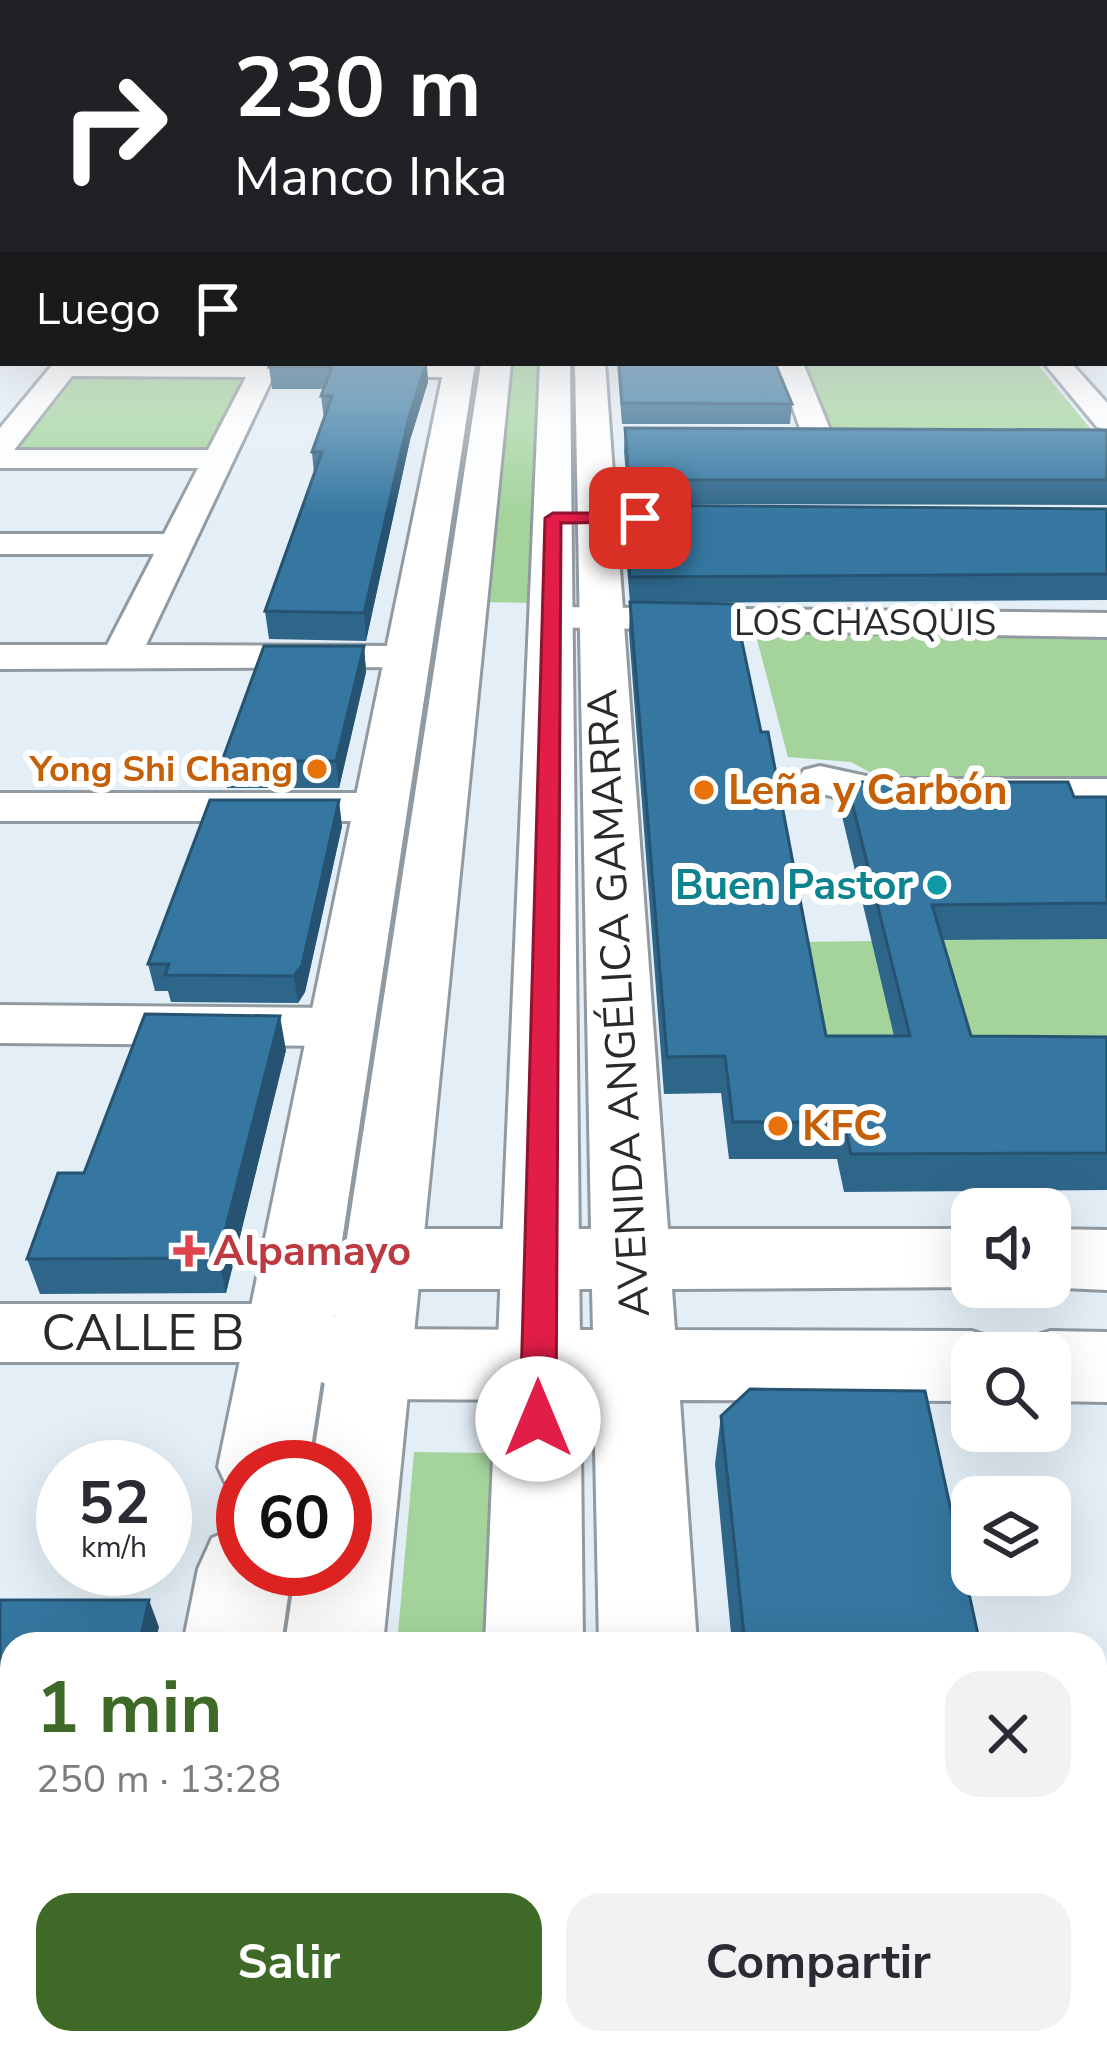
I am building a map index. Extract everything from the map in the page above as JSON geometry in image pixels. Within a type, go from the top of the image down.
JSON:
[{"type":"main road","name":"AVENIDA ANGÉLICA GAMARRA","points":[[556,366],[590,518]]},
{"type":"main road","name":"AVENIDA ANGÉLICA GAMARRA","points":[[534,1632],[541,1257],[576,620],[590,518],[608,437],[591,366]]},
{"type":"main road","points":[[359,1440],[487,464],[468,375]]},
{"type":"main road","points":[[268,1440],[379,807],[468,375]]},
{"type":"main road","points":[[465,615],[505,622],[576,620]]},
{"type":"main road","name":"AVENIDA ANGÉLICA GAMARRA","points":[[576,620],[631,1257],[647,1632]]},
{"type":"main road","points":[[286,1333],[381,1259],[951,1259]]},
{"type":"main road","points":[[1071,1259],[1107,1260]]},
{"type":"main road","points":[[286,1333],[368,1364],[951,1366]]},
{"type":"main road","points":[[1071,1366],[1107,1366]]},
{"type":"main road","points":[[234,1632],[240,1596]]},
{"type":"main road","points":[[335,1632],[340,1596]]},
{"type":"street","points":[[0,447],[66,366],[468,375]]},
{"type":"street","points":[[778,437],[829,437],[792,366]]},
{"type":"street","points":[[1060,366],[1100,433]]},
{"type":"street","points":[[120,658],[263,369]]},
{"type":"street","points":[[0,459],[218,460]]},
{"type":"street","points":[[0,544],[177,544]]},
{"type":"street","name":"LOS CHASQUIS","points":[[576,620],[1107,625]]},
{"type":"street","points":[[0,657],[408,658]]},
{"type":"street","points":[[820,779],[880,793],[1107,793]]},
{"type":"street","points":[[0,808],[379,807]]},
{"type":"street","points":[[0,1024],[340,1027]]},
{"type":"street","name":"CALLE B","points":[[0,1333],[286,1333]]},
{"type":"green space","points":[[508,366],[544,366],[531,603],[486,602]]},
{"type":"green space","points":[[807,366],[1039,366],[1094,433],[832,431]]},
{"type":"green space","points":[[76,372],[252,372],[207,455],[7,455]]},
{"type":"green space","points":[[755,632],[1107,632],[1107,785],[889,783],[851,762],[788,757]]},
{"type":"green space","points":[[1107,938],[1107,1073],[820,1073],[795,942]]},
{"type":"green space","points":[[414,1452],[491,1453],[484,1632],[398,1632]]},
{"type":"building","points":[[425,366],[364,613],[265,611],[322,452],[312,452],[332,396],[321,396],[332,367],[269,367]]},
{"type":"building","points":[[619,366],[776,366],[792,404],[622,403]]},
{"type":"building","points":[[625,428],[1107,430],[1107,480],[629,480]]},
{"type":"building","points":[[624,505],[1107,509],[1107,574],[630,577]]},
{"type":"building","points":[[630,602],[734,604],[761,732],[768,732],[826,1036],[910,1036],[847,782],[1068,782],[1074,797],[1107,797],[1107,903],[932,905],[971,1036],[1107,1037],[1107,1153],[851,1154],[844,1122],[733,1122],[725,1056],[667,1057]]},
{"type":"building","points":[[264,646],[364,646],[336,761],[222,761]]},
{"type":"building","points":[[210,800],[339,800],[302,965],[294,976],[165,975],[169,964],[148,964]]},
{"type":"building","points":[[145,1014],[280,1016],[218,1258],[27,1259],[58,1173],[84,1173]]},
{"type":"building","points":[[750,1389],[925,1391],[951,1511],[951,1596],[970,1596],[977,1632],[744,1632],[721,1416]]},
{"type":"building","points":[[0,1600],[149,1600],[142,1632],[0,1632]]},
{"type":"place","name":"Yong Shi Chang","points":[[317,769]]},
{"type":"place","name":"Leña y Carbón","points":[[704,790]]},
{"type":"place","name":"Buen Pastor","points":[[937,885]]},
{"type":"place","name":"KFC","points":[[778,1126]]},
{"type":"place","name":"Alpamayo","points":[[189,1251]]},
{"type":"route","points":[[538,1419],[553,518],[640,518]]}]
